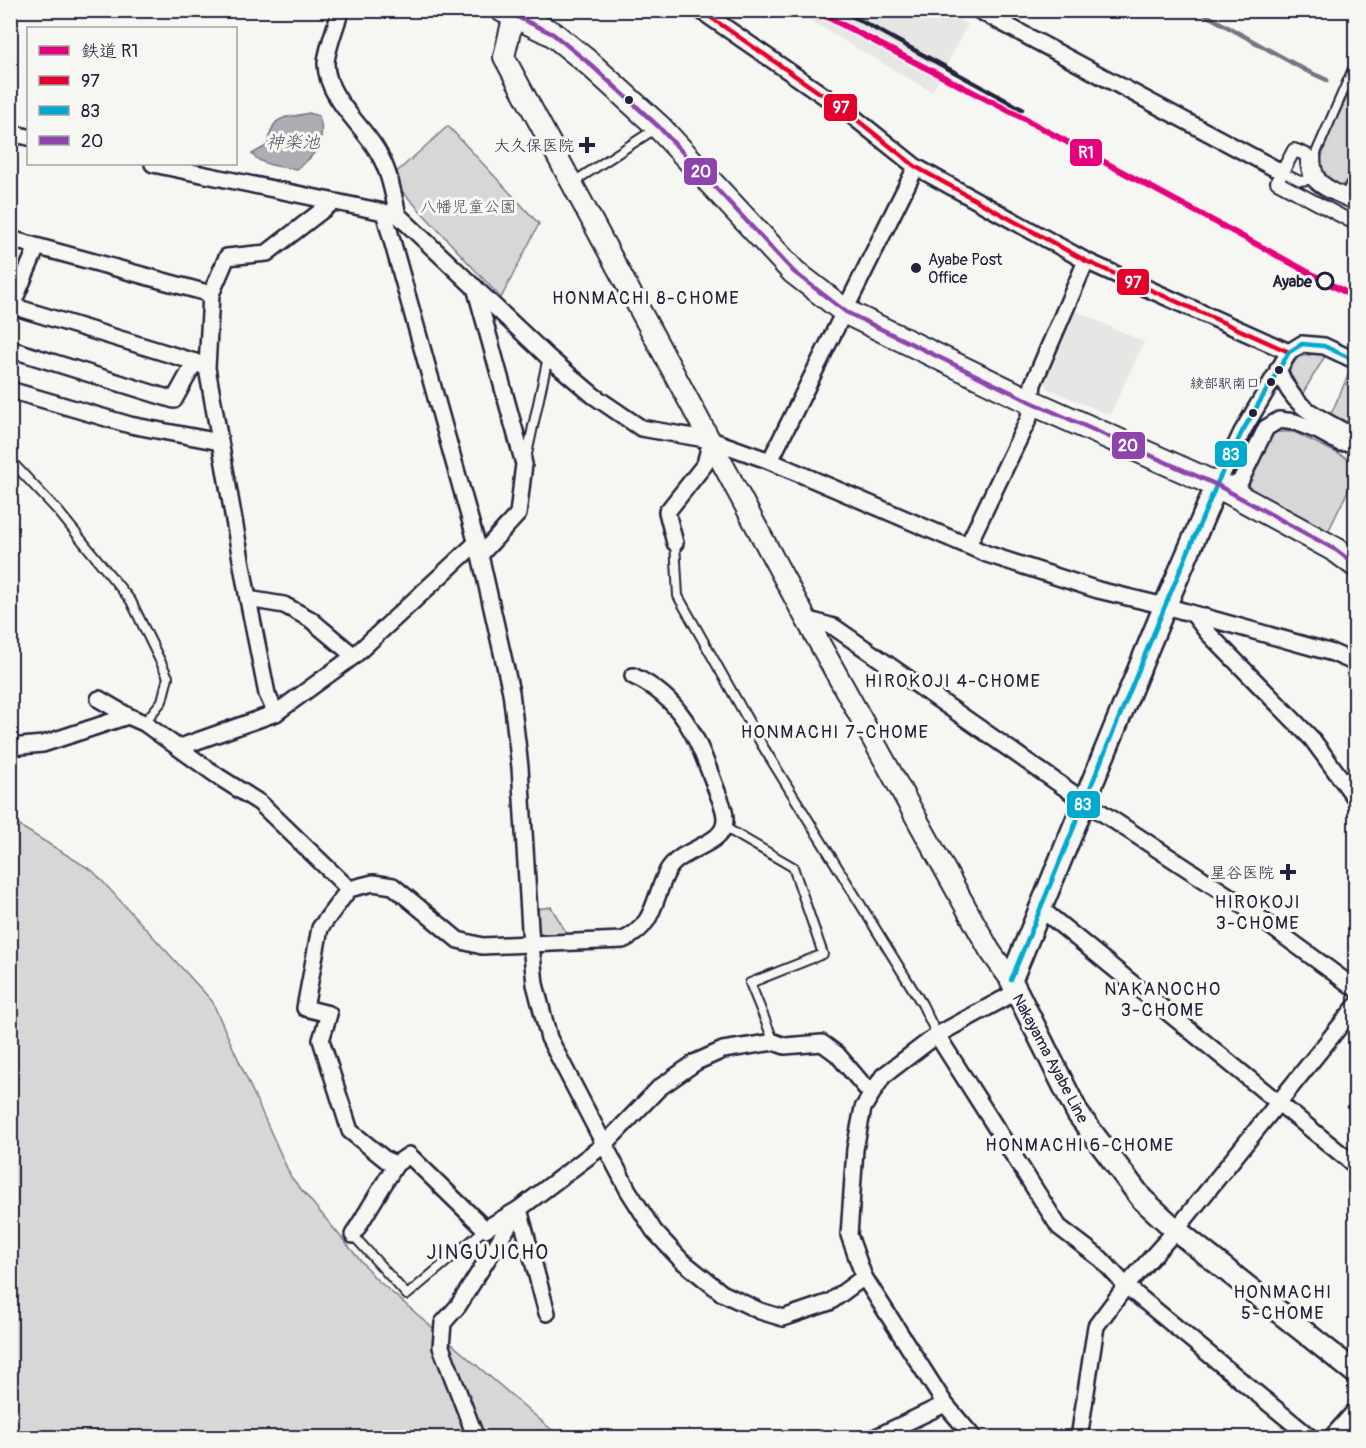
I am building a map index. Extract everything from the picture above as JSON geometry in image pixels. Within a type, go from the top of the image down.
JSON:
[{"type":"main road","points":[[509,12],[553,34],[590,64],[659,127],[794,272],[846,312],[1031,402],[1217,485],[1336,550],[1356,565]]},
{"type":"main road","name":"Nakayama Ayabe Line","points":[[1217,485],[1040,908],[1013,986],[1078,1114],[1142,1199],[1176,1230],[1356,1373]]},
{"type":"street","points":[[341,10],[326,63],[338,98],[379,152],[390,178],[391,214],[478,549],[511,692],[520,767],[535,984],[549,1038],[628,1190],[654,1231],[681,1260],[722,1293],[760,1311],[783,1318],[830,1302],[864,1277]]},
{"type":"street","points":[[700,10],[846,111],[916,166],[1086,261],[1289,351]]},
{"type":"street","points":[[978,10],[1278,170]]},
{"type":"street","points":[[509,12],[504,57],[806,619],[990,951],[1013,986],[937,1035],[883,1076],[863,1108],[855,1149],[849,1235],[864,1277],[945,1404],[974,1437]]},
{"type":"street","points":[[10,133],[27,137]]},
{"type":"street","points":[[1356,204],[1315,184],[1317,179],[1306,168],[1307,155],[1294,150],[1278,170],[1277,182],[1356,224]]},
{"type":"street","points":[[158,165],[391,214],[476,287],[548,357],[594,396],[641,428],[711,440],[770,461],[987,554],[1098,590],[1165,606],[1333,653],[1356,663]]},
{"type":"street","points":[[770,461],[837,325],[846,312],[916,166]]},
{"type":"street","points":[[276,713],[267,694],[220,442],[201,365],[212,294],[227,257],[267,253],[333,202]]},
{"type":"street","points":[[10,238],[212,294]]},
{"type":"street","points":[[37,247],[11,308],[201,365]]},
{"type":"street","points":[[968,545],[1029,418],[1033,384],[1086,261]]},
{"type":"street","points":[[180,747],[276,713],[354,656],[518,514],[524,464],[476,287]]},
{"type":"street","points":[[1356,361],[1324,346],[1302,344],[1289,351],[1242,432],[1217,485],[1239,484],[1266,428],[1279,420],[1303,425],[1340,443],[1356,442]]},
{"type":"street","points":[[10,349],[174,400],[201,365]]},
{"type":"street","points":[[1278,369],[1292,397],[1302,407],[1349,434],[1356,435]]},
{"type":"street","points":[[10,390],[129,425],[220,442]]},
{"type":"street","points":[[675,543],[667,512],[705,464],[711,440]]},
{"type":"street","points":[[248,599],[285,605],[310,619],[354,656]]},
{"type":"street","points":[[1194,615],[1206,632],[1312,739],[1356,799]]},
{"type":"street","points":[[806,619],[834,627],[1084,801],[1235,900],[1356,988]]},
{"type":"street","points":[[396,1164],[386,1160],[350,1131],[321,1040],[329,1014],[305,1008],[320,928],[349,889],[373,883],[393,886],[458,940],[482,946],[622,940],[637,934],[652,913],[668,869],[677,858],[714,838],[724,827],[725,813],[696,738],[677,709],[649,684],[633,676]]},
{"type":"street","points":[[99,699],[144,723],[219,777],[260,803],[349,889]]},
{"type":"street","points":[[10,747],[43,744],[128,716]]},
{"type":"street","points":[[1040,908],[1356,1166]]},
{"type":"street","points":[[1079,1437],[1096,1326],[1126,1286],[1176,1230],[1356,1006]]},
{"type":"street","points":[[937,1035],[1059,1227],[1101,1259],[1126,1286],[1311,1437]]},
{"type":"street","points":[[353,1234],[396,1164],[409,1155],[485,1229],[519,1209],[605,1144],[659,1088],[696,1062],[723,1050],[774,1042],[785,1046],[822,1043],[837,1054],[871,1094]]},
{"type":"street","points":[[519,1209],[547,1313]]},
{"type":"street","points":[[476,1437],[441,1347],[443,1323],[458,1306],[519,1209]]},
{"type":"street","points":[[874,1437],[945,1404]]},
{"type":"street","points":[[1332,1437],[1356,1410]]},
{"type":"lane","points":[[1317,179],[1316,153],[1356,62]]},
{"type":"lane","points":[[572,183],[659,127]]},
{"type":"lane","points":[[1278,170],[1300,182],[1317,179],[1356,198]]},
{"type":"lane","points":[[1346,194],[1356,173]]},
{"type":"lane","points":[[524,464],[548,357]]},
{"type":"lane","points":[[10,460],[58,511],[131,601],[168,676],[162,701],[144,723]]},
{"type":"lane","points":[[675,543],[678,596],[762,745],[922,1004],[937,1035]]},
{"type":"lane","points":[[724,827],[793,867],[823,954],[750,983],[774,1042]]},
{"type":"lane","points":[[353,1234],[407,1295],[485,1229]]},
{"type":"shaded area","points":[[794,11],[957,11],[953,17],[968,24],[932,92]]},
{"type":"shaded area","points":[[1074,310],[1144,342],[1110,415],[1048,389],[1043,375]]},
{"type":"green space","points":[[1350,91],[1355,117],[1356,154],[1352,173],[1342,186],[1325,173],[1322,159],[1332,129]]},
{"type":"green space","name":"八幡児童公園","points":[[448,126],[539,224],[501,298],[390,178]]},
{"type":"green space","points":[[1320,353],[1325,356],[1300,398],[1287,373],[1298,357]]},
{"type":"green space","points":[[1350,371],[1355,374],[1355,424],[1342,422],[1331,414]]},
{"type":"green space","points":[[1272,432],[1294,432],[1355,462],[1355,476],[1327,534],[1245,485]]},
{"type":"green space","points":[[10,820],[93,871],[212,1001],[291,1177],[375,1278],[560,1437],[11,1437]]},
{"type":"green space","points":[[551,907],[572,942],[531,945],[528,910]]},
{"type":"water","name":"神楽池","points":[[309,113],[319,116],[321,140],[310,158],[297,169],[279,167],[261,161],[252,154],[268,145],[273,127],[281,119]]},
{"type":"waterway","points":[[1197,10],[1327,80]]},
{"type":"railway","points":[[841,10],[1022,109]]},
{"type":"railway","points":[[879,10],[883,13]]},
{"type":"rail line","name":"R1","points":[[814,10],[1019,116],[1356,298]]},
{"type":"transit line","name":"20","points":[[503,10],[553,34],[590,64],[659,127],[794,272],[846,312],[1031,402],[1217,485],[1336,550],[1356,565]]},
{"type":"transit line","name":"97","points":[[700,10],[846,111],[916,167],[1086,261],[1289,352]]},
{"type":"transit line","name":"83","points":[[1011,980],[1165,606],[1219,479],[1242,432],[1289,352],[1302,344],[1324,346],[1356,361]]},
{"type":"place","name":"大久保医院","points":[[587,145]]},
{"type":"place","name":"Ayabe Post Office","points":[[916,268]]},
{"type":"place","name":"Ayabe","points":[[1325,281]]},
{"type":"place","name":"綾部駅南口","points":[[1271,382]]},
{"type":"place","name":"星谷医院","points":[[1288,872]]},
{"type":"district","name":"HONMACHI 8-CHOME","points":[[646,298]]},
{"type":"district","name":"HIROKOJI 4-CHOME","points":[[953,681]]},
{"type":"district","name":"HONMACHI 7-CHOME","points":[[835,732]]},
{"type":"district","name":"HIROKOJI 3-CHOME","points":[[1258,912]]},
{"type":"district","name":"NAKANOCHO 3-CHOME","points":[[1163,999]]},
{"type":"district","name":"HONMACHI 6-CHOME","points":[[1080,1145]]},
{"type":"district","name":"JINGUJICHO","points":[[488,1252]]},
{"type":"district","name":"HONMACHI 5-CHOME","points":[[1283,1302]]}]
